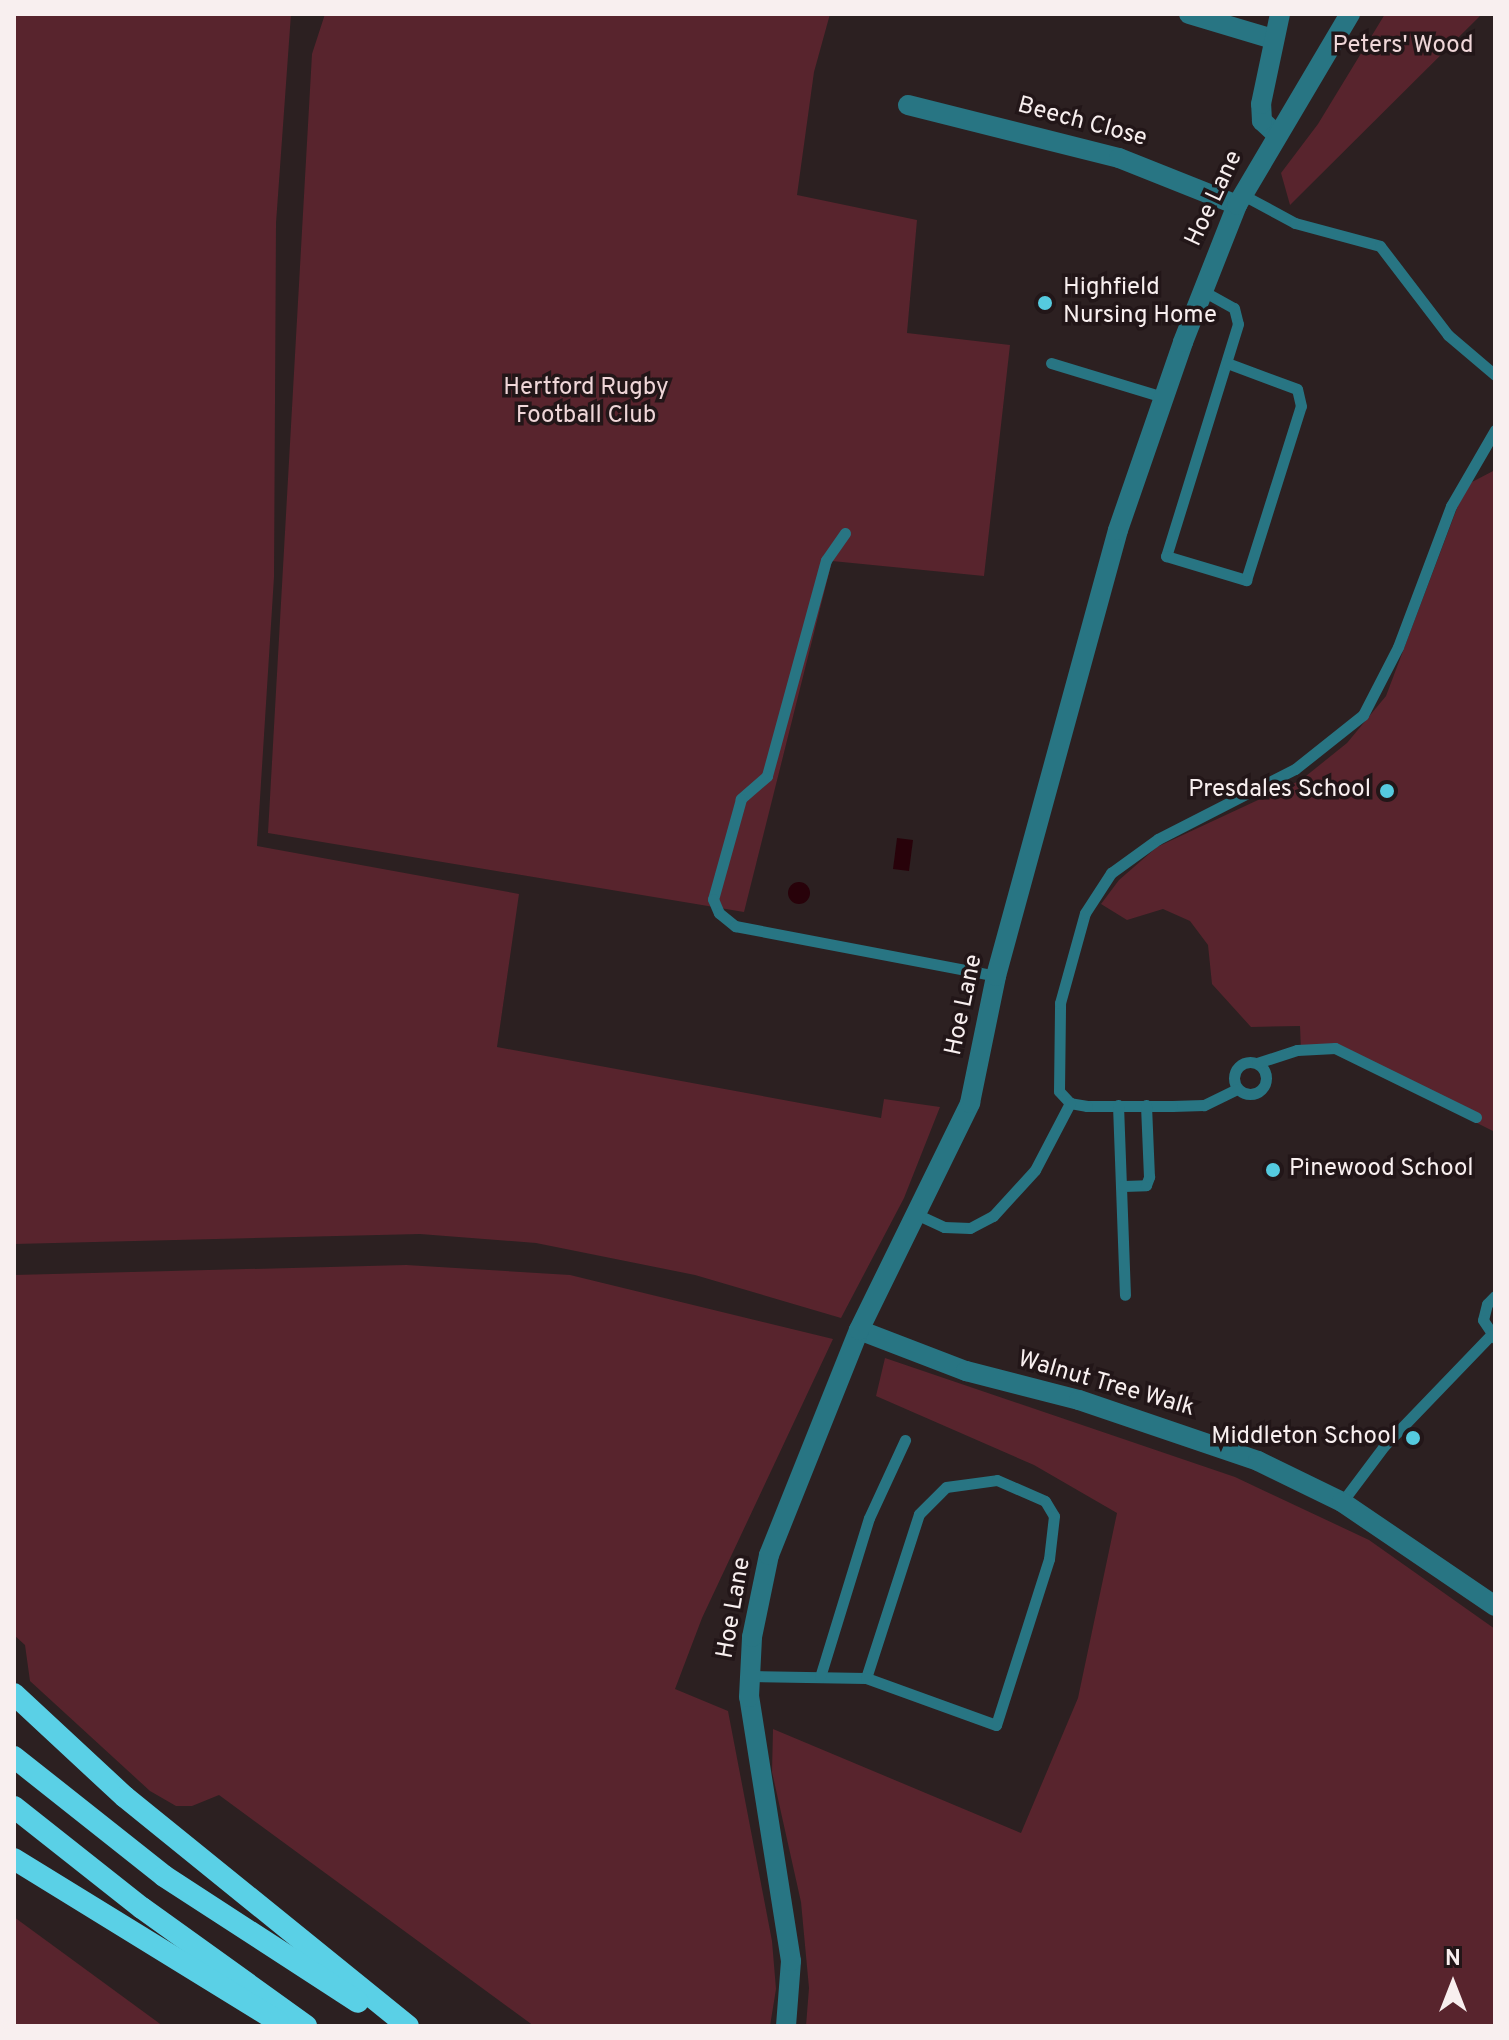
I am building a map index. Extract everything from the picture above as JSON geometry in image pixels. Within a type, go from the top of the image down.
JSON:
[{"type":"highway","points":[[14,1694],[125,1797],[408,2026]]},
{"type":"highway","points":[[14,1757],[164,1876],[396,2026]]},
{"type":"highway","points":[[14,1807],[142,1908],[306,2026]]},
{"type":"highway","points":[[14,1859],[285,2026]]},
{"type":"street","points":[[1189,14],[1273,39]]},
{"type":"street","points":[[1275,133],[1260,117],[1280,14]]},
{"type":"street","name":"Hoe Lane","points":[[786,2026],[791,1961],[754,1742],[749,1676],[769,1555],[859,1330],[970,1103],[996,976],[1118,530],[1163,397],[1240,200],[1275,133],[1350,14]]},
{"type":"street","name":"Beech Close","points":[[908,105],[1158,170],[1240,200]]},
{"type":"street","name":"Walnut Tree Walk","points":[[859,1330],[966,1371],[1079,1400],[1196,1438],[1342,1502],[1495,1606]]},
{"type":"lane","points":[[1240,200],[1295,223],[1380,246],[1448,335],[1495,375]]},
{"type":"lane","points":[[1203,291],[1234,308],[1238,324],[1166,556],[1246,580],[1301,406],[1297,389],[1227,363]]},
{"type":"lane","points":[[1051,363],[1163,397]]},
{"type":"lane","points":[[1257,1063],[1265,1071],[1265,1086],[1252,1095],[1237,1089],[1204,1105],[1070,1103],[1059,1091],[1055,1070],[1062,1050],[1060,1003],[1085,913],[1111,873],[1158,839],[1295,769],[1363,715],[1398,647],[1451,506],[1495,430]]},
{"type":"lane","points":[[845,533],[826,560],[767,776],[741,799],[713,899],[724,920],[735,926],[996,976]]},
{"type":"lane","points":[[1237,1089],[1237,1068],[1297,1050],[1335,1048],[1476,1117]]},
{"type":"lane","points":[[916,1214],[944,1227],[970,1228],[993,1216],[1035,1170],[1070,1103]]},
{"type":"lane","points":[[1118,1105],[1125,1295]]},
{"type":"lane","points":[[1123,1186],[1146,1185],[1149,1177],[1146,1105]]},
{"type":"lane","points":[[1342,1502],[1384,1446],[1493,1336],[1484,1312],[1495,1296]]},
{"type":"lane","points":[[820,1677],[869,1518],[905,1440]]},
{"type":"lane","points":[[749,1676],[866,1678],[996,1725],[1049,1559],[1054,1516],[1045,1501],[997,1480],[977,1479],[946,1487],[932,1499],[919,1514],[866,1678]]},
{"type":"green space","points":[[14,14],[291,14],[276,223],[274,577],[257,846],[519,894],[497,1047],[881,1118],[884,1099],[940,1107],[904,1198],[841,1318],[695,1275],[536,1243],[420,1234],[14,1244]]},
{"type":"green space","name":"Hertford Rugby Football Club","points":[[325,14],[830,14],[814,72],[797,195],[917,220],[907,333],[1010,345],[984,576],[832,561],[744,912],[268,833],[312,54]]},
{"type":"green space","name":"Peters' Wood","points":[[1385,14],[1482,14],[1290,205],[1281,173],[1318,124]]},
{"type":"green space","name":"Presdales School","points":[[1495,470],[1495,1132],[1339,1054],[1301,1051],[1300,1026],[1251,1027],[1212,984],[1208,945],[1190,921],[1163,909],[1127,920],[1101,904],[1119,880],[1157,847],[1301,780],[1347,743],[1386,696],[1462,495],[1472,482]]},
{"type":"green space","points":[[406,1265],[570,1275],[833,1339],[702,1618],[675,1689],[728,1711],[772,1941],[776,1989],[770,2026],[534,2026],[219,1795],[192,1806],[176,1806],[150,1791],[30,1681],[25,1645],[14,1635],[14,1275]]},
{"type":"green space","points":[[885,1358],[1235,1477],[1369,1540],[1495,1629],[1495,2026],[806,2026],[809,1988],[801,1902],[772,1772],[773,1729],[1021,1833],[1078,1698],[1117,1513],[1034,1465],[876,1396]]},
{"type":"green space","points":[[14,1917],[163,2026],[14,2026]]},
{"type":"shaded area","points":[[897,838],[913,840],[909,871],[893,869]]},
{"type":"shaded area","points":[[799,882],[807,885],[810,893],[807,901],[799,904],[791,901],[788,893],[791,885]]},
{"type":"place","name":"Highfield Nursing Home","points":[[1045,303]]},
{"type":"place","name":"Presdales School","points":[[1387,791]]},
{"type":"place","name":"Pinewood School","points":[[1273,1170]]},
{"type":"place","name":"Middleton School","points":[[1413,1438]]}]
